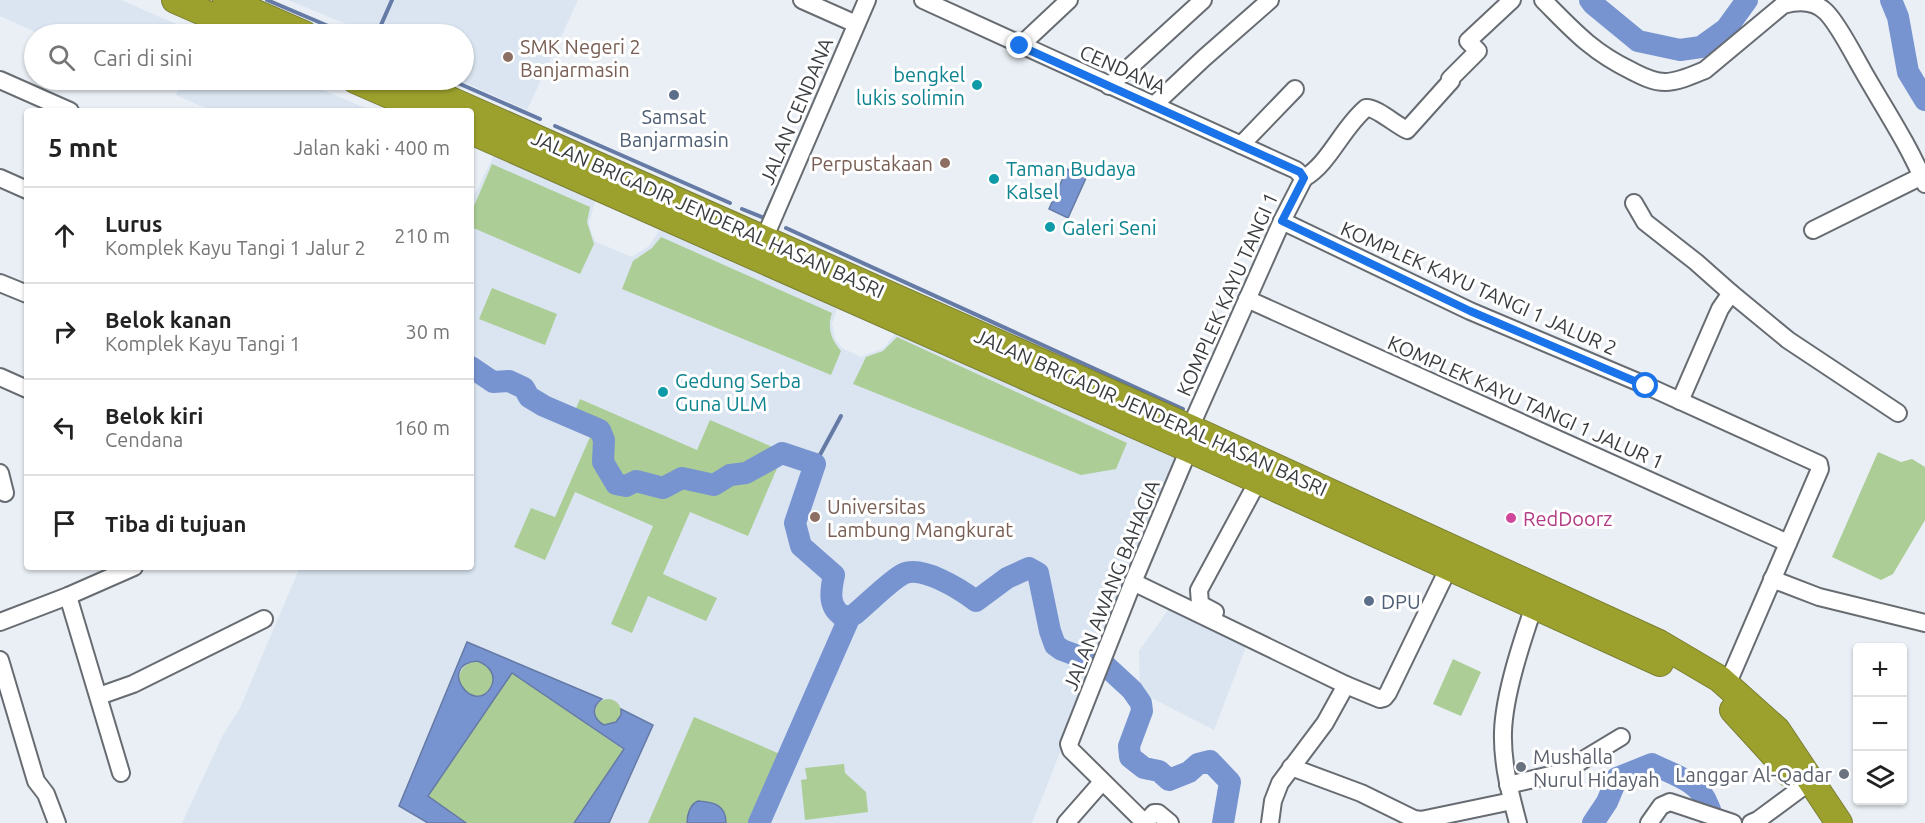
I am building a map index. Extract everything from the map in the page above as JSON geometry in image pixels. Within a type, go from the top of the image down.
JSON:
[{"type":"highway","points":[[175,0],[230,24]]},
{"type":"highway","points":[[226,0],[281,24]]},
{"type":"highway","points":[[378,90],[419,108]]},
{"type":"highway","name":"JALAN BRIGADIR JENDERAL HASAN BASRI","points":[[428,90],[468,108]]},
{"type":"highway","name":"JALAN BRIGADIR JENDERAL HASAN BASRI","points":[[474,111],[764,239],[1190,439],[1639,643],[1668,667],[1724,702],[1774,755],[1800,789],[1821,823]]},
{"type":"highway","name":"JALAN BRIGADIR JENDERAL HASAN BASRI","points":[[474,132],[1190,439],[1258,481],[1363,518],[1449,567],[1534,606],[1639,643],[1684,656],[1727,685],[1777,730],[1839,823]]},
{"type":"street","points":[[802,0],[856,24]]},
{"type":"street","name":"JALAN CENDANA","points":[[764,239],[867,0]]},
{"type":"street","points":[[1020,46],[1069,0]]},
{"type":"street","points":[[1110,86],[1203,0]]},
{"type":"street","points":[[1154,105],[1270,0]]},
{"type":"street","name":"KOMPLEK KAYU TANGI 1","points":[[1190,439],[1247,299],[1304,178],[1318,169],[1339,137],[1366,108],[1374,108],[1394,124],[1407,130],[1451,81],[1450,79],[1478,51],[1468,41],[1512,0]]},
{"type":"street","points":[[1543,0],[1587,44],[1606,58],[1643,77],[1667,82],[1692,76],[1705,70],[1782,5],[1795,2],[1817,6],[1826,12],[1847,43],[1923,180],[1813,230]]},
{"type":"street","name":"CENDANA","points":[[931,1],[1020,46],[1296,170],[1304,178]]},
{"type":"street","points":[[0,80],[63,108]]},
{"type":"street","points":[[1241,145],[1295,89]]},
{"type":"street","points":[[0,178],[24,189]]},
{"type":"street","points":[[1634,203],[1645,222],[1788,340],[1898,413]]},
{"type":"street","name":"KOMPLEK KAYU TANGI 1 JALUR 2","points":[[1282,221],[1470,311],[1816,461],[1820,469],[1788,543]]},
{"type":"street","points":[[0,283],[24,293]]},
{"type":"street","points":[[1680,401],[1720,309],[1731,293]]},
{"type":"street","name":"KOMPLEK KAYU TANGI 1 JALUR 1","points":[[1247,299],[1788,543]]},
{"type":"street","points":[[0,377],[24,388]]},
{"type":"street","name":"JALAN AWANG BAHAGIA","points":[[1102,782],[1071,750],[1069,744],[1190,439]]},
{"type":"street","points":[[0,473],[5,493]]},
{"type":"street","points":[[1258,481],[1205,577],[1199,590],[1200,604],[1368,684]]},
{"type":"street","points":[[1727,685],[1788,543]]},
{"type":"street","points":[[1133,582],[1346,685],[1378,698],[1384,698],[1449,567]]},
{"type":"street","points":[[0,622],[127,570]]},
{"type":"street","points":[[1772,579],[1819,597],[1925,622]]},
{"type":"street","points":[[68,596],[121,773]]},
{"type":"street","points":[[1518,823],[1510,793],[1503,734],[1505,714],[1522,643],[1534,606]]},
{"type":"street","points":[[99,696],[133,684],[264,619]]},
{"type":"street","points":[[0,660],[34,774],[46,794],[57,823]]},
{"type":"street","points":[[1270,822],[1276,790],[1325,723],[1346,685]]},
{"type":"street","points":[[1291,767],[1361,793],[1414,819],[1421,820],[1510,793],[1563,772],[1621,737]]},
{"type":"street","points":[[1066,823],[1102,782],[1145,823],[1154,813],[1158,813],[1170,823]]},
{"type":"street","points":[[1751,823],[1800,789]]},
{"type":"street","points":[[1649,823],[1661,806],[1667,802],[1675,802],[1730,822]]},
{"type":"shaded area","points":[[0,0],[121,0],[176,24],[24,24],[24,27],[0,16]]},
{"type":"shaded area","points":[[288,0],[391,0],[380,24],[346,24]]},
{"type":"shaded area","name":"SMK Negeri 2 Banjarmasin","points":[[393,0],[578,0],[527,110],[474,87],[474,24],[382,24]]},
{"type":"shaded area","points":[[178,90],[323,90],[365,108],[205,108],[176,95]]},
{"type":"shaded area","name":"Universitas Lambung Mangkurat","points":[[494,155],[595,201],[589,223],[596,242],[632,257],[649,246],[660,229],[837,309],[832,324],[835,339],[842,348],[861,357],[884,348],[896,332],[1178,456],[1032,823],[182,823],[222,737],[240,708],[299,570],[474,570],[474,196]]},
{"type":"shaded area","points":[[1169,609],[1247,644],[1214,730],[1140,692],[1139,651]]},
{"type":"green space","points":[[492,164],[590,207],[587,222],[594,244],[580,274],[474,228],[474,206]]},
{"type":"green space","points":[[661,237],[832,313],[831,333],[841,351],[831,375],[622,289],[633,261],[652,248]]},
{"type":"green space","points":[[492,288],[557,314],[545,345],[479,319]]},
{"type":"green space","points":[[897,337],[1127,443],[1116,469],[1081,475],[853,384],[866,357],[883,351]]},
{"type":"green space","points":[[580,399],[697,450],[710,420],[784,452],[748,536],[690,512],[663,574],[717,598],[706,621],[648,596],[632,633],[611,624],[653,526],[575,492],[545,560],[514,547],[531,508],[555,517],[590,437],[568,427]]},
{"type":"green space","points":[[1878,452],[1901,462],[1912,459],[1925,467],[1925,520],[1893,574],[1881,580],[1832,557]]},
{"type":"green space","points":[[1453,659],[1481,672],[1461,716],[1433,704]]},
{"type":"green space","points":[[476,662],[488,667],[493,679],[488,691],[476,696],[464,691],[459,679],[464,667]]},
{"type":"green space","points":[[512,672],[624,750],[574,823],[466,823],[427,796]]},
{"type":"green space","points":[[608,699],[617,703],[621,712],[617,721],[608,725],[599,721],[595,712],[599,703]]},
{"type":"green space","points":[[694,717],[780,754],[752,823],[648,823]]},
{"type":"green space","points":[[844,764],[845,773],[866,792],[868,812],[805,820],[801,780],[807,779],[805,768]]},
{"type":"water","points":[[1067,169],[1086,178],[1068,218],[1049,209]]},
{"type":"water","points":[[467,642],[602,699],[596,705],[594,712],[597,719],[604,725],[616,722],[621,715],[621,709],[653,725],[609,823],[574,823],[624,749],[512,673],[428,796],[466,823],[428,823],[399,806]],"holes":[[[477,661],[491,671],[493,683],[484,695],[476,696],[468,693],[462,687],[459,679],[460,671],[465,664]]]},
{"type":"water","points":[[698,801],[709,802],[721,808],[726,823],[687,823],[690,810]]},
{"type":"waterway","points":[[267,0],[323,24]]},
{"type":"waterway","points":[[381,24],[392,0]]},
{"type":"waterway","points":[[1590,0],[1638,41],[1680,50],[1701,47],[1726,29],[1747,0]]},
{"type":"waterway","points":[[1891,0],[1898,17],[1908,72],[1925,100]]},
{"type":"waterway","points":[[474,90],[540,119]]},
{"type":"waterway","points":[[555,126],[730,203]]},
{"type":"waterway","points":[[742,209],[764,218],[773,198]]},
{"type":"waterway","points":[[786,228],[1183,409]]},
{"type":"waterway","points":[[474,369],[493,382],[509,381],[524,388],[529,397],[544,406],[600,430],[604,440],[603,462],[616,484],[626,486],[636,481],[663,488],[682,478],[714,485],[730,475],[746,473],[782,453],[815,464],[795,523],[801,546],[834,575],[833,605],[846,618],[855,614],[898,577],[911,572],[930,575],[961,590],[976,601],[1007,578],[1029,568],[1038,573],[1055,645],[1062,650],[1106,666],[1132,690],[1141,703],[1142,711],[1129,746],[1130,757],[1144,768],[1159,771],[1169,780],[1189,772],[1198,764],[1210,761],[1230,782],[1223,823]]},
{"type":"waterway","points":[[815,464],[841,416]]},
{"type":"waterway","points":[[759,823],[850,616]]},
{"type":"waterway","points":[[1593,823],[1607,802],[1617,778],[1652,764],[1685,780],[1699,790],[1710,810],[1711,823]]},
{"type":"place","name":"SMK Negeri 2 Banjarmasin","points":[[508,57]]},
{"type":"place","name":"bengkel lukis solimin","points":[[977,85]]},
{"type":"place","name":"Samsat Banjarmasin","points":[[674,95]]},
{"type":"place","name":"Perpustakaan","points":[[945,163]]},
{"type":"place","name":"Taman Budaya Kalsel","points":[[994,179]]},
{"type":"place","name":"Galeri Seni","points":[[1050,227]]},
{"type":"place","name":"Gedung Serba Guna ULM","points":[[663,392]]},
{"type":"place","name":"Universitas Lambung Mangkurat","points":[[815,517]]},
{"type":"place","name":"RedDoorz","points":[[1511,518]]},
{"type":"place","name":"DPU","points":[[1369,601]]},
{"type":"place","name":"Mushalla Nurul Hidayah","points":[[1521,767]]},
{"type":"place","name":"Langgar Al-Qadar","points":[[1844,774]]},
{"type":"route","points":[[1020,46],[1300,172],[1304,178],[1282,221],[1470,311],[1646,386]]}]
